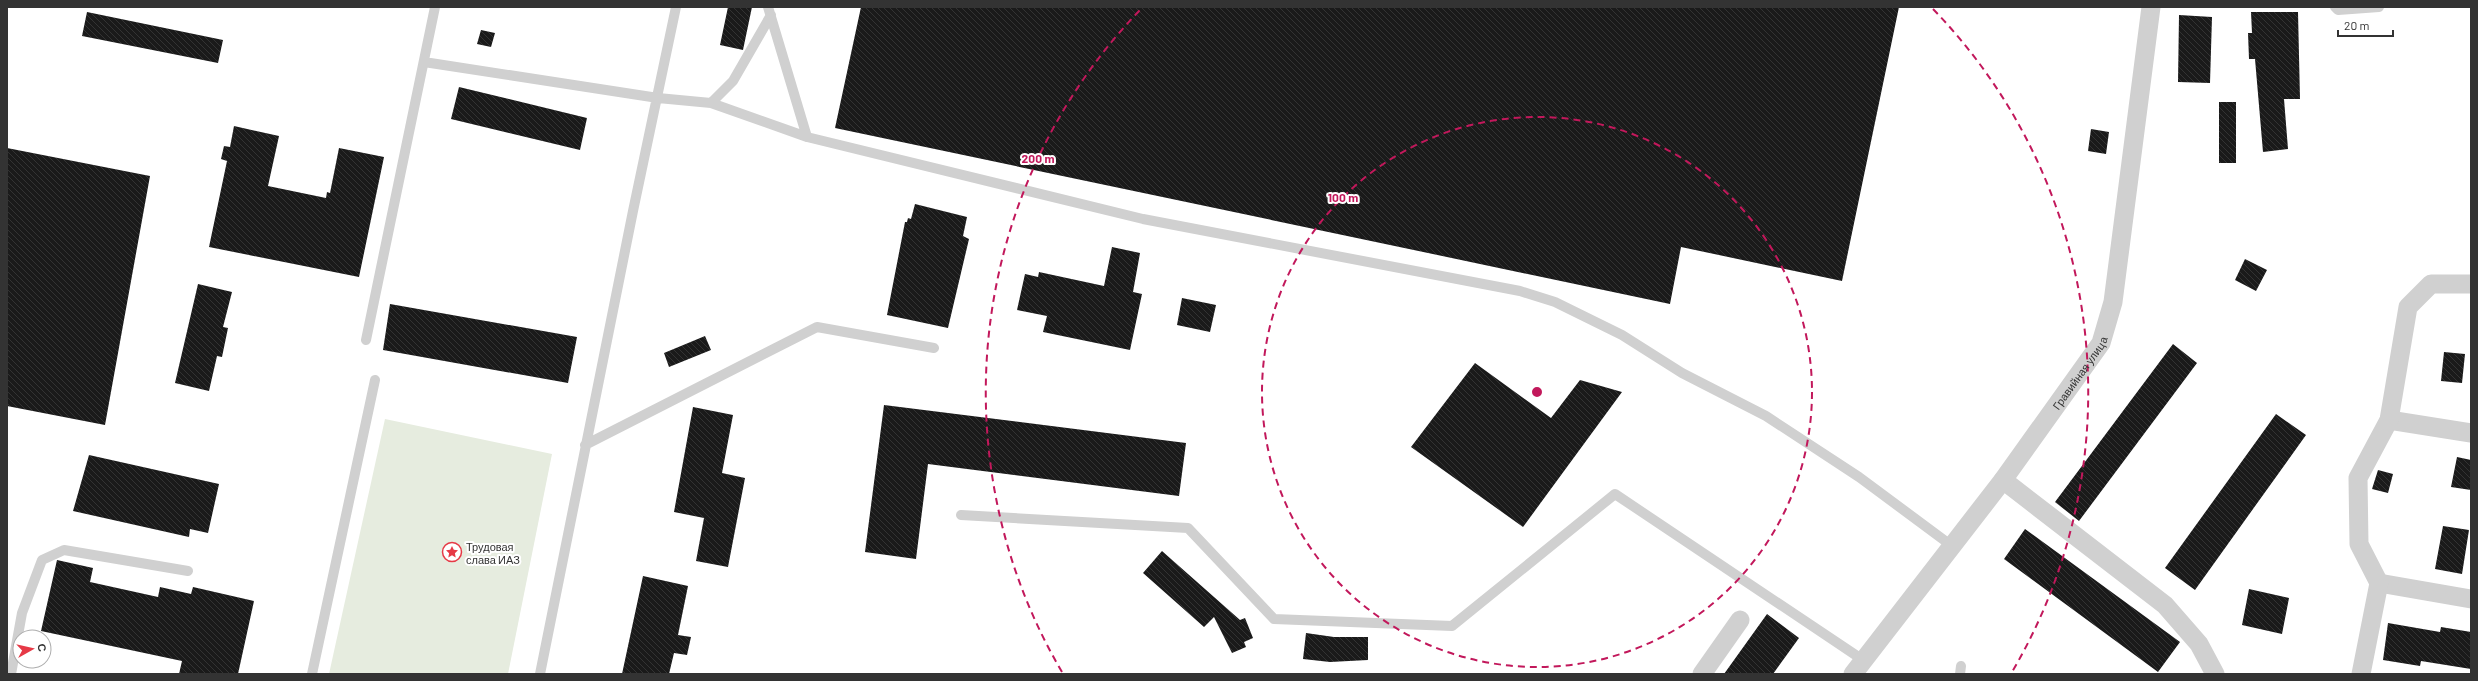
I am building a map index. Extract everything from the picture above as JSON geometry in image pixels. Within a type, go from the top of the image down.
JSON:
[{"type":"street","name":"Гравийная улица","points":[[1858,667],[2003,480],[2101,344],[2113,302],[2151,7]]},
{"type":"street","points":[[2360,674],[2379,583],[2359,544],[2358,478],[2389,420],[2408,307],[2431,284],[2471,284]]},
{"type":"street","points":[[2389,420],[2471,433]]},
{"type":"street","points":[[2003,480],[2165,604],[2199,644],[2215,674]]},
{"type":"street","points":[[2379,583],[2471,599]]},
{"type":"street","points":[[1702,674],[1740,620]]},
{"type":"lane","points":[[366,340],[435,7]]},
{"type":"lane","points":[[540,674],[632,211],[658,98],[676,7]]},
{"type":"lane","points":[[2335,7],[2338,10],[2379,7]]},
{"type":"lane","points":[[711,103],[733,81],[769,11]]},
{"type":"lane","points":[[769,11],[807,137]]},
{"type":"lane","points":[[424,62],[658,98],[711,103],[807,137],[1143,219],[1520,292],[1555,302],[1622,335],[1682,373],[1766,416],[1858,478],[1952,546]]},
{"type":"lane","points":[[585,445],[817,327],[934,348]]},
{"type":"lane","points":[[312,674],[375,380]]},
{"type":"lane","points":[[961,515],[1188,528],[1274,619],[1452,626],[1615,494],[1858,667]]},
{"type":"lane","points":[[10,674],[22,613],[42,560],[64,550],[188,571]]},
{"type":"shaded area","points":[[385,419],[552,454],[508,674],[329,674]]},
{"type":"building","points":[[728,7],[752,7],[743,50],[720,45]]},
{"type":"building","points":[[861,7],[1899,7],[1842,281],[1681,247],[1670,304],[835,128]]},
{"type":"building","points":[[87,12],[223,40],[218,63],[82,36]]},
{"type":"building","points":[[2251,12],[2298,12],[2300,99],[2284,99],[2288,149],[2263,152],[2255,59],[2249,59],[2248,33],[2252,33]]},
{"type":"building","points":[[2179,15],[2212,17],[2210,83],[2178,82]]},
{"type":"building","points":[[481,30],[495,33],[491,47],[477,44]]},
{"type":"building","points":[[459,87],[587,118],[580,150],[451,119]]},
{"type":"building","points":[[2219,102],[2236,102],[2236,163],[2219,163]]},
{"type":"building","points":[[234,126],[279,136],[268,186],[326,198],[327,192],[330,193],[339,148],[384,157],[359,277],[209,247],[227,161],[221,159],[224,146],[230,147]]},
{"type":"building","points":[[2091,129],[2109,132],[2106,154],[2088,151]]},
{"type":"building","points":[[7,148],[150,176],[105,425],[7,406]]},
{"type":"building","points":[[915,204],[967,217],[963,236],[969,239],[948,328],[887,315],[905,222],[907,222],[908,218],[911,219]]},
{"type":"building","points":[[1112,247],[1140,253],[1133,292],[1142,294],[1130,350],[1043,332],[1047,316],[1017,310],[1025,274],[1038,277],[1039,272],[1104,286]]},
{"type":"building","points":[[2245,259],[2267,270],[2256,291],[2235,280]]},
{"type":"building","points":[[198,284],[232,292],[223,327],[228,328],[222,357],[217,356],[209,391],[175,383]]},
{"type":"building","points":[[1182,298],[1216,305],[1210,332],[1177,325]]},
{"type":"building","points":[[390,304],[577,337],[568,383],[383,350]]},
{"type":"building","points":[[705,336],[711,350],[669,367],[664,353]]},
{"type":"building","points":[[2173,344],[2197,363],[2079,521],[2055,502]]},
{"type":"building","points":[[2444,352],[2465,354],[2462,383],[2441,381]]},
{"type":"building","points":[[1475,363],[1551,418],[1580,380],[1622,392],[1523,527],[1411,447]]},
{"type":"building","points":[[884,405],[1186,443],[1179,496],[928,464],[916,559],[865,552]]},
{"type":"building","points":[[693,407],[733,415],[722,473],[745,478],[728,567],[696,561],[704,518],[674,512]]},
{"type":"building","points":[[2276,414],[2306,435],[2195,590],[2165,568]]},
{"type":"building","points":[[89,455],[219,484],[208,533],[190,529],[189,537],[73,511]]},
{"type":"building","points":[[2457,457],[2471,460],[2471,490],[2451,487]]},
{"type":"building","points":[[2378,470],[2393,474],[2388,493],[2372,489]]},
{"type":"building","points":[[2443,526],[2469,530],[2462,574],[2435,569]]},
{"type":"building","points":[[2025,529],[2180,642],[2158,672],[2004,559]]},
{"type":"building","points":[[1162,551],[1240,620],[1245,618],[1253,638],[1244,642],[1246,647],[1232,653],[1214,617],[1204,627],[1143,573]]},
{"type":"building","points":[[57,560],[93,568],[90,582],[158,597],[160,587],[191,594],[193,587],[254,601],[238,674],[179,674],[182,661],[52,633],[52,629],[41,629]]},
{"type":"building","points":[[643,576],[688,586],[678,635],[691,637],[687,655],[674,653],[669,674],[622,674]]},
{"type":"building","points":[[2249,589],[2289,598],[2282,634],[2242,625]]},
{"type":"building","points":[[1767,614],[1799,638],[1773,674],[1724,674]]},
{"type":"building","points":[[2388,623],[2440,632],[2441,627],[2471,632],[2471,669],[2421,661],[2420,666],[2383,660]]},
{"type":"building","points":[[1306,633],[1334,637],[1368,637],[1368,660],[1330,662],[1303,659]]},
{"type":"place","name":"Трудовая слава ИАЗ","points":[[452,552]]}]
